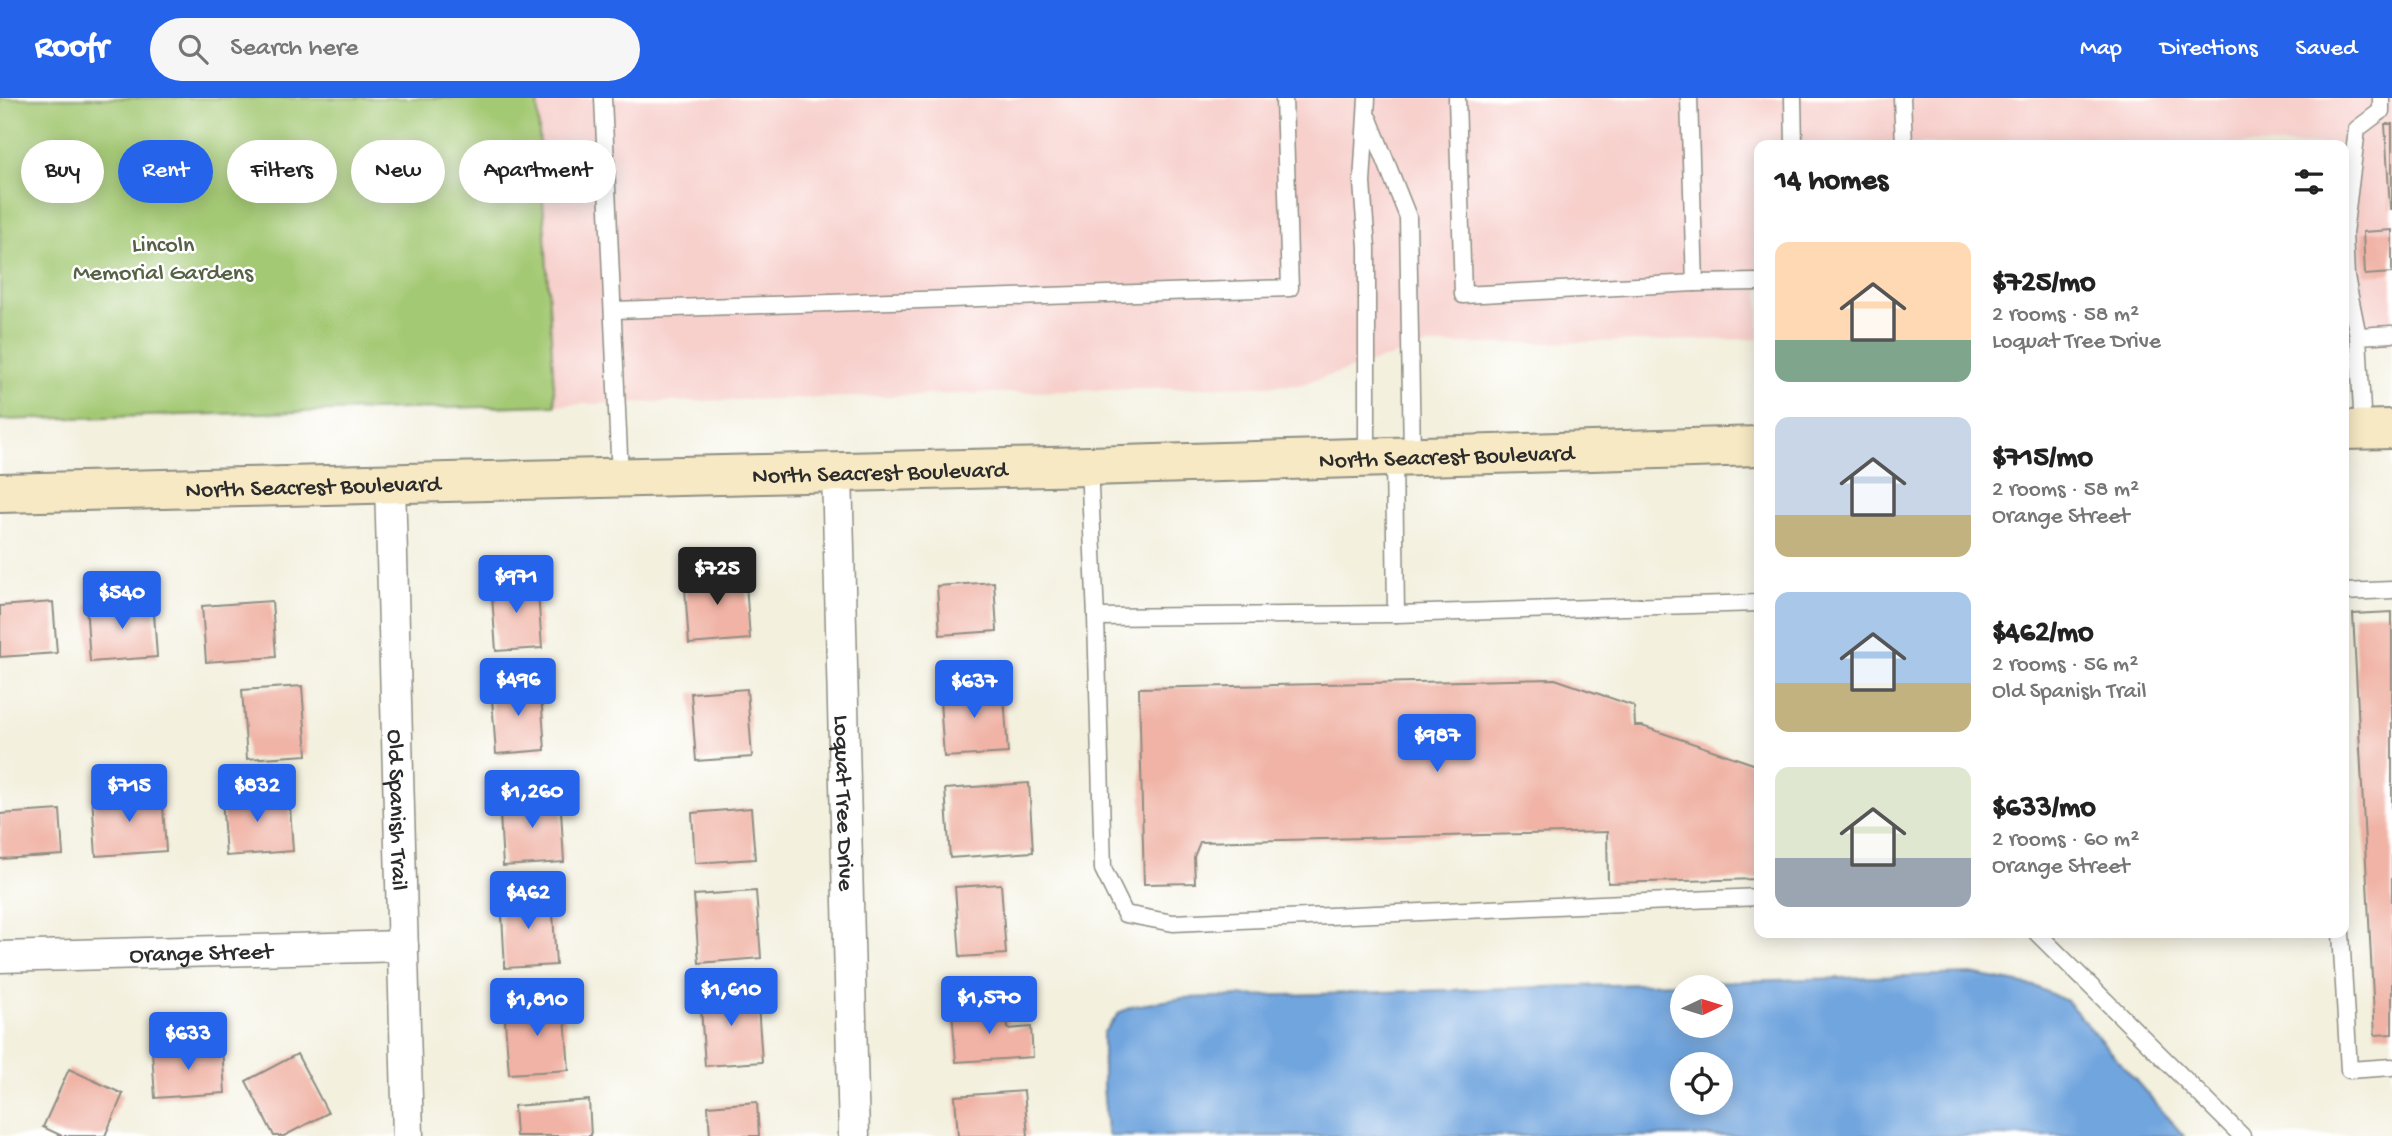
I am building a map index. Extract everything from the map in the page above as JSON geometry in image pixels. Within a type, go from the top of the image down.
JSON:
[{"type":"street","name":"North Seacrest Boulevard","points":[[0,493],[1754,446]]},
{"type":"street","name":"Loquat Tree Drive","points":[[837,471],[854,1136]]},
{"type":"street","name":"Old Spanish Trail","points":[[390,483],[408,1136]]},
{"type":"street","name":"Orange Street","points":[[0,957],[403,946]]},
{"type":"lane","points":[[603,98],[620,477]]},
{"type":"lane","points":[[614,310],[1290,288],[1284,98]]},
{"type":"lane","points":[[1367,98],[1362,183],[1391,457],[1396,614]]},
{"type":"lane","points":[[1457,98],[1464,295],[1754,282]]},
{"type":"lane","points":[[1689,98],[1695,284]]},
{"type":"lane","points":[[1793,98],[1794,140]]},
{"type":"lane","points":[[1902,98],[1904,140]]},
{"type":"lane","points":[[2349,193],[2357,129],[2385,107]]},
{"type":"lane","points":[[1368,116],[1408,217],[1391,457]]},
{"type":"lane","points":[[2349,292],[2358,336],[2366,430]]},
{"type":"lane","points":[[2358,336],[2392,334]]},
{"type":"lane","points":[[1089,466],[1103,869],[1125,914],[1173,923],[1754,897]]},
{"type":"lane","points":[[2349,592],[2392,590]]},
{"type":"lane","points":[[1096,617],[1396,614],[1754,603]]},
{"type":"lane","points":[[2041,938],[2242,1136]]},
{"type":"lane","points":[[2341,938],[2349,1070],[2392,1067]]},
{"type":"shaded area","points":[[537,98],[2392,98],[2392,344],[2349,343],[2349,140],[1754,140],[1754,339],[1428,345],[1299,385],[555,405],[543,203],[616,203],[616,140],[539,140]]},
{"type":"green space","name":"Lincoln Memorial Gardens","points":[[0,98],[537,98],[539,140],[459,140],[459,203],[543,203],[555,405],[0,420]]},
{"type":"water","points":[[1971,974],[2034,986],[2067,1001],[2184,1136],[1109,1136],[1103,1087],[1103,1033],[1120,1012],[1134,1006],[1183,998],[1670,983],[1670,1038],[1733,1038],[1733,981]]},
{"type":"building","points":[[2385,124],[2392,124],[2392,209],[2390,209]]},
{"type":"building","points":[[2392,230],[2392,273],[2365,275],[2363,232]]},
{"type":"building","points":[[745,570],[750,639],[689,644],[684,575]]},
{"type":"building","points":[[537,579],[542,648],[496,651],[491,582]]},
{"type":"building","points":[[994,582],[997,631],[940,635],[937,586]]},
{"type":"building","points":[[153,599],[157,657],[90,662],[86,604]]},
{"type":"building","points":[[272,601],[276,657],[206,662],[202,606]]},
{"type":"building","points":[[53,602],[57,653],[0,657],[0,606]]},
{"type":"building","points":[[2392,612],[2392,1034],[2375,1035],[2353,614]]},
{"type":"building","points":[[1555,679],[1634,706],[1635,726],[1642,726],[1754,764],[1754,879],[1608,883],[1607,832],[1200,842],[1194,857],[1195,883],[1144,884],[1139,688]]},
{"type":"building","points":[[540,681],[545,750],[496,754],[491,685]]},
{"type":"building","points":[[1003,682],[1008,753],[944,757],[939,687]]},
{"type":"building","points":[[302,686],[307,755],[247,759],[242,690]]},
{"type":"building","points":[[747,689],[752,757],[696,761],[691,693]]},
{"type":"building","points":[[1029,783],[1033,852],[950,858],[945,789]]},
{"type":"building","points":[[162,791],[166,851],[96,856],[92,796]]},
{"type":"building","points":[[289,793],[293,851],[226,856],[222,798]]},
{"type":"building","points":[[560,793],[564,862],[503,866],[499,797]]},
{"type":"building","points":[[751,808],[755,859],[695,863],[692,813]]},
{"type":"building","points":[[60,810],[63,855],[0,859],[0,814]]},
{"type":"building","points":[[1001,884],[1006,954],[960,957],[955,887]]},
{"type":"building","points":[[756,891],[761,958],[699,963],[694,895]]},
{"type":"building","points":[[552,895],[556,965],[505,968],[501,898]]},
{"type":"building","points":[[757,990],[762,1062],[705,1066],[700,994]]},
{"type":"building","points":[[564,1003],[569,1070],[509,1074],[504,1007]]},
{"type":"building","points":[[1007,1006],[1008,1029],[1031,1027],[1033,1057],[956,1062],[952,1010]]},
{"type":"building","points":[[222,1046],[225,1093],[155,1098],[152,1051]]},
{"type":"building","points":[[297,1054],[328,1113],[284,1136],[274,1136],[246,1081]]},
{"type":"building","points":[[69,1069],[123,1094],[105,1136],[62,1136],[43,1127]]},
{"type":"building","points":[[1024,1091],[1028,1136],[958,1136],[955,1096]]},
{"type":"building","points":[[589,1100],[591,1136],[516,1136],[514,1106]]},
{"type":"building","points":[[757,1102],[759,1136],[710,1136],[708,1106]]}]
